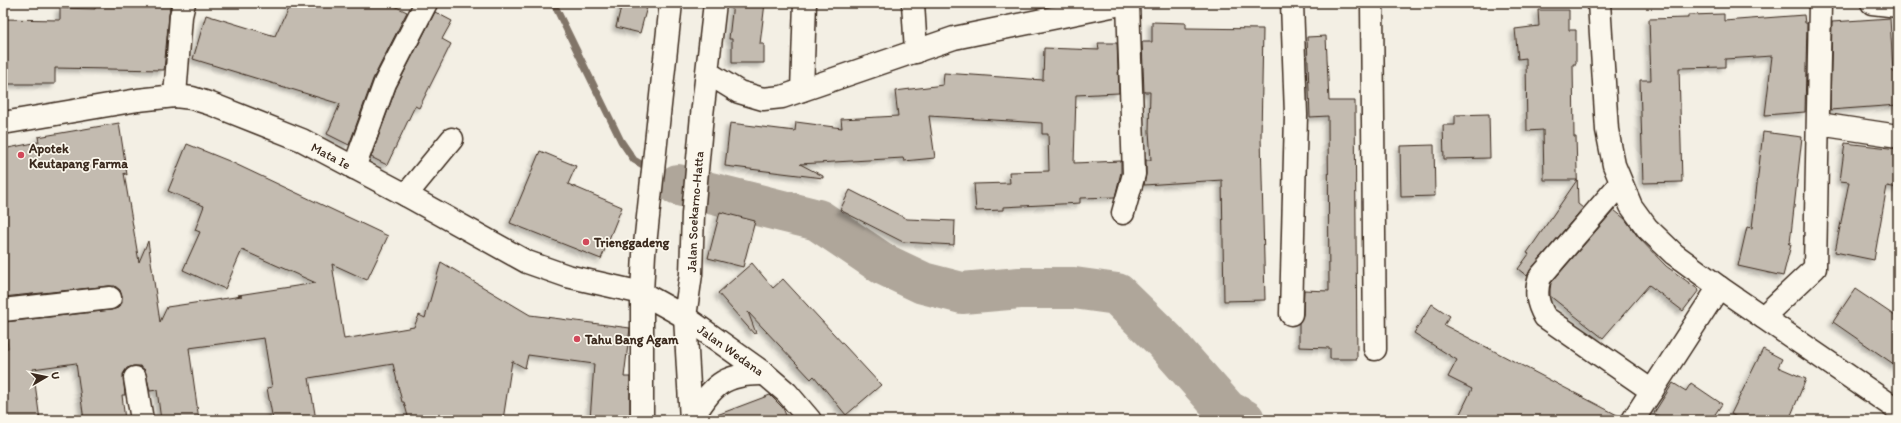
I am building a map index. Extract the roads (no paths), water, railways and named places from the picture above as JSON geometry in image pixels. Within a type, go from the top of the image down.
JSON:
[{"type":"main road","points":[[175,96],[181,16],[184,3]]},
{"type":"main road","points":[[354,168],[385,83],[426,3]]},
{"type":"main road","points":[[642,420],[642,293],[644,254],[671,3]]},
{"type":"main road","name":"Jalan Soekarno-Hatta","points":[[691,420],[685,317],[691,274],[693,214],[702,114],[715,3]]},
{"type":"main road","points":[[802,90],[805,3]]},
{"type":"main road","points":[[913,3],[916,52]]},
{"type":"main road","points":[[708,73],[739,92],[763,99],[782,97],[954,38],[1127,3],[1134,174],[1123,213]]},
{"type":"main road","points":[[1291,314],[1296,115],[1292,3]]},
{"type":"main road","points":[[1372,3],[1375,348]]},
{"type":"main road","points":[[1599,3],[1607,130],[1614,165],[1620,184],[1631,206],[1647,228],[1674,254],[1719,287],[1898,410]]},
{"type":"main road","points":[[1763,317],[1815,268],[1819,124],[1820,3]]},
{"type":"main road","points":[[1872,3],[1898,6]]},
{"type":"main road","name":"Mata Ie","points":[[3,123],[138,100],[175,96],[192,98],[302,140],[406,194],[527,262],[567,276],[642,293]]},
{"type":"main road","points":[[1819,124],[1898,136]]},
{"type":"main road","points":[[406,194],[452,139]]},
{"type":"main road","points":[[1620,184],[1540,277],[1537,296],[1539,306],[1545,317],[1652,390]]},
{"type":"main road","points":[[1642,417],[1652,390],[1719,287]]},
{"type":"main road","name":"Jalan Wedana","points":[[642,293],[685,317],[765,374],[787,393],[810,420]]},
{"type":"main road","points":[[3,310],[110,298]]},
{"type":"main road","points":[[691,420],[711,390],[724,382],[743,375],[765,374]]},
{"type":"main road","points":[[135,378],[142,420]]},
{"type":"waterway","points":[[550,3],[555,6],[621,141],[634,160],[678,185]]},
{"type":"waterway","points":[[678,185],[818,220],[883,264],[923,283],[962,293],[1020,288],[1074,288],[1117,294],[1165,341],[1227,411],[1244,420]]},
{"type":"place","name":"Apotek Keutapang Farma","points":[[21,155]]},
{"type":"place","name":"Trienggadeng","points":[[586,242]]},
{"type":"place","name":"Tahu Bang Agam","points":[[577,339]]}]
